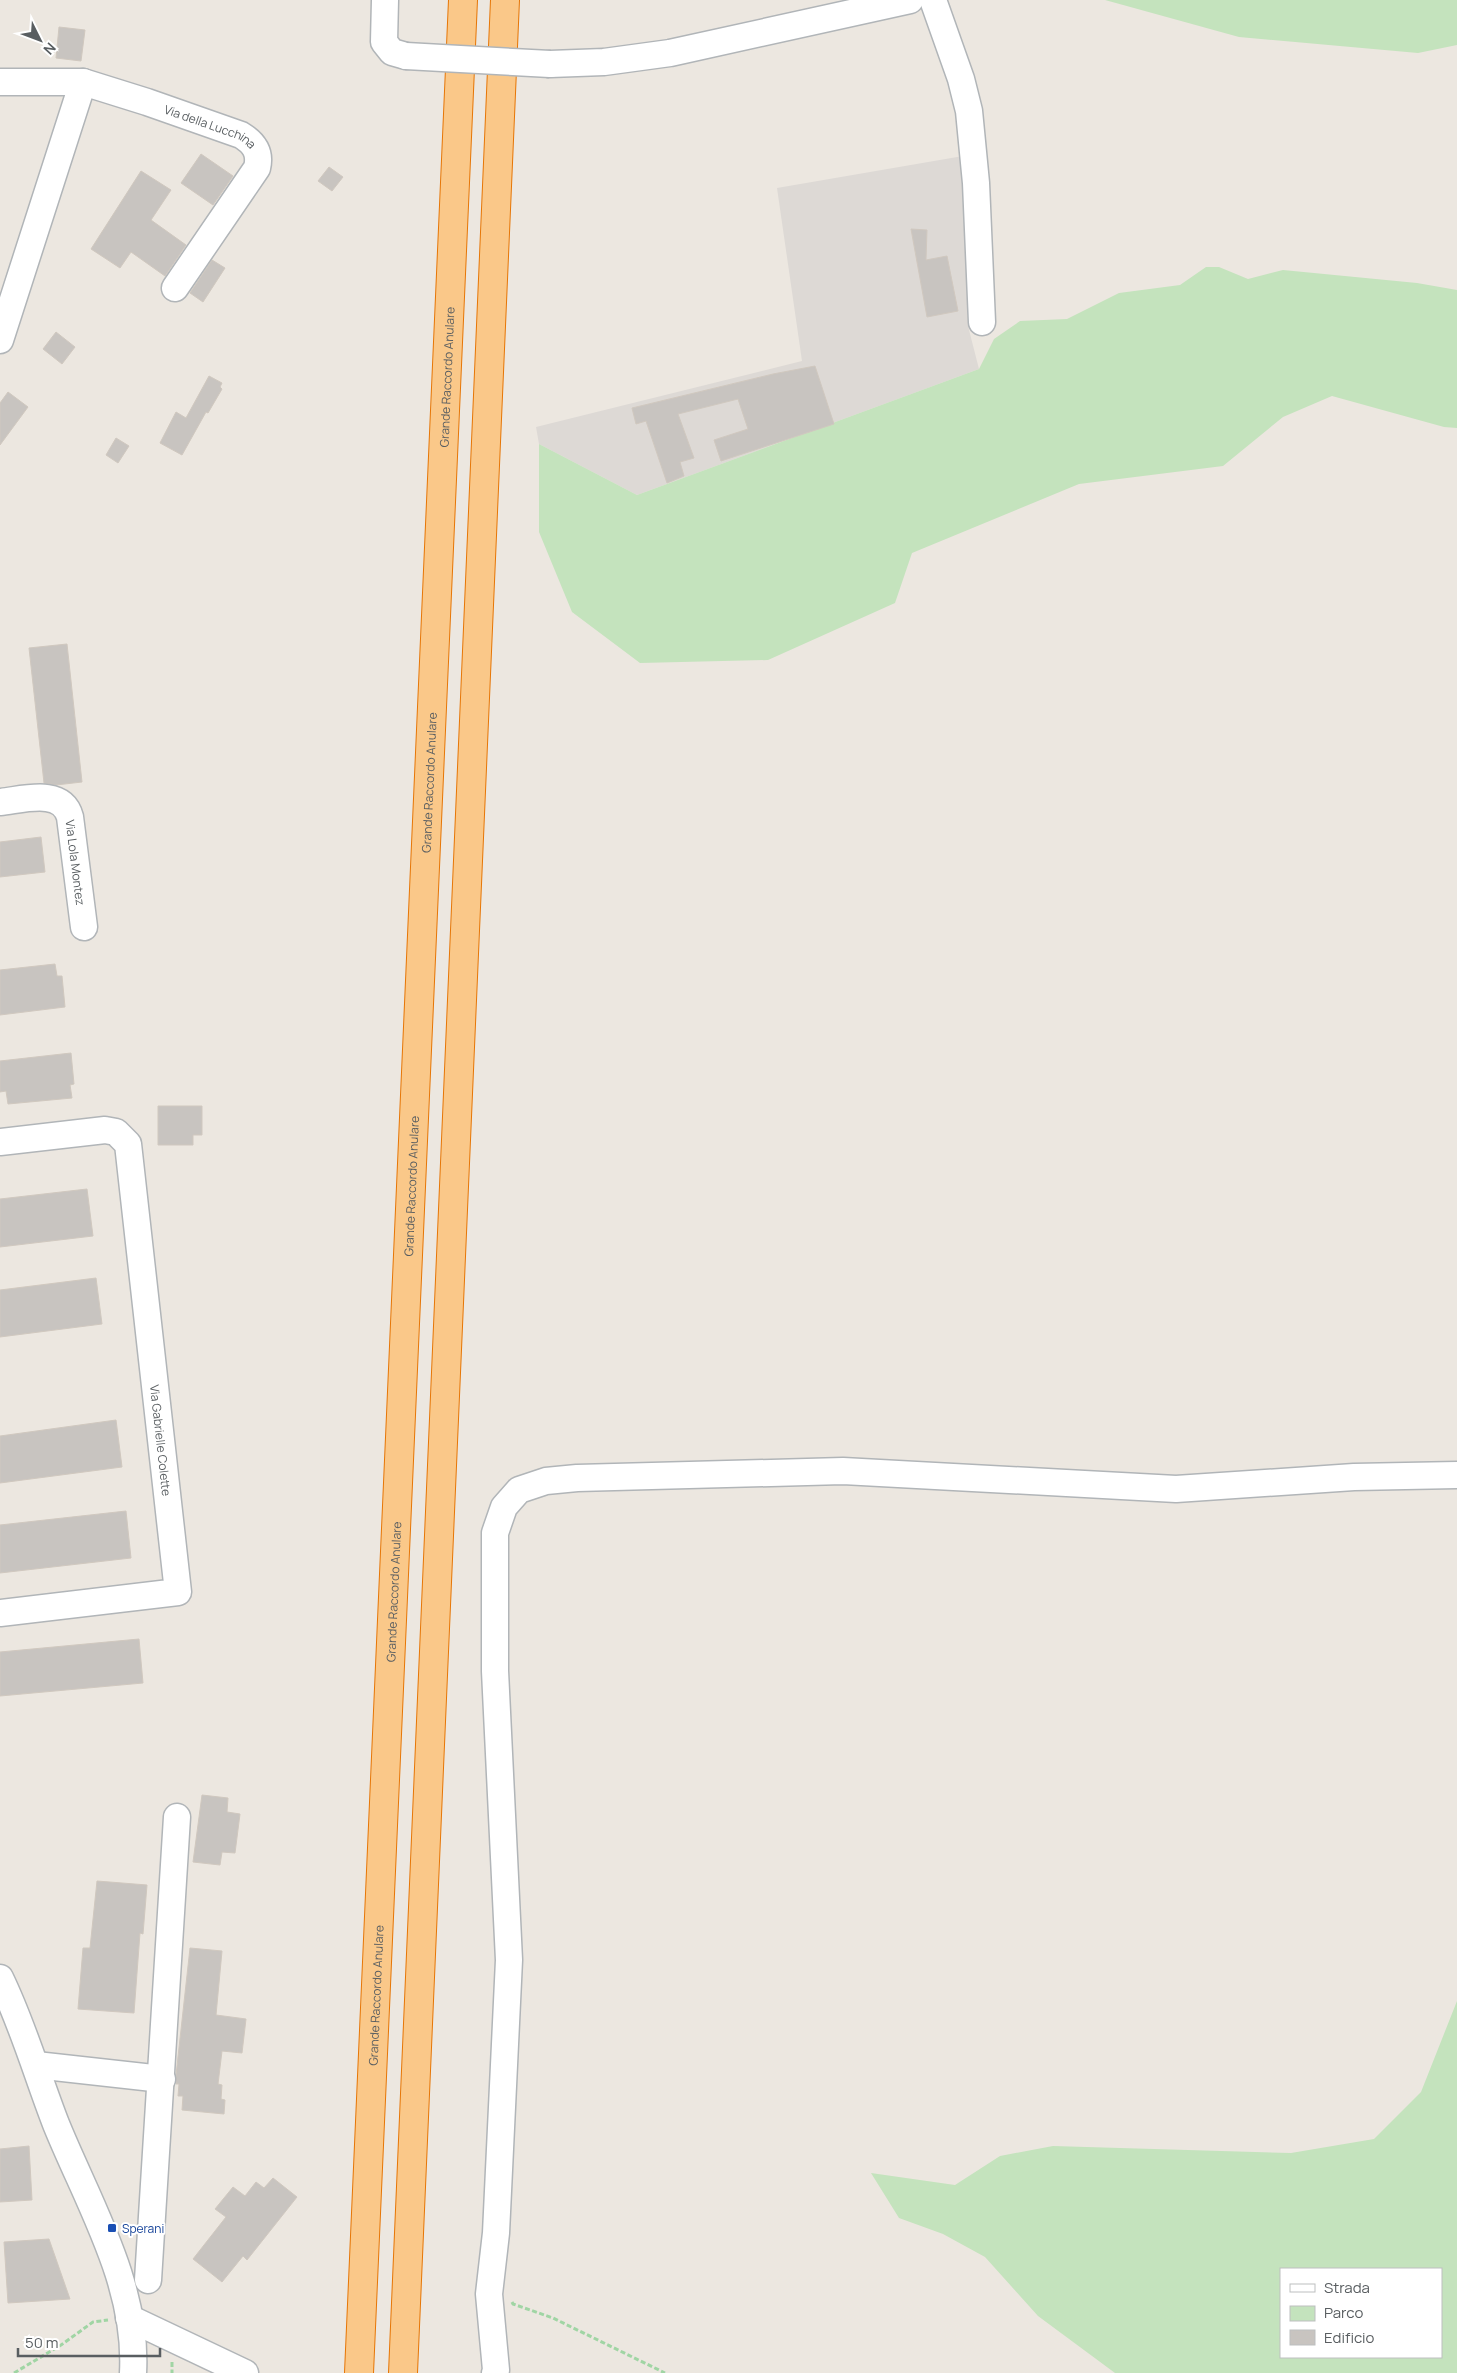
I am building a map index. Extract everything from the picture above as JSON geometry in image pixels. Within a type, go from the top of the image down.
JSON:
[{"type":"highway","name":"Grande Raccordo Anulare","points":[[358,2373],[463,0]]},
{"type":"highway","points":[[403,2373],[505,0]]},
{"type":"street","points":[[385,0],[384,42],[392,52],[406,56],[550,64],[604,62],[670,53],[910,0]]},
{"type":"street","points":[[933,0],[961,79],[969,111],[976,183],[982,322]]},
{"type":"street","name":"Via della Lucchina","points":[[0,82],[83,82],[241,135],[257,149],[259,158],[256,168],[175,288]]},
{"type":"street","points":[[0,340],[83,82]]},
{"type":"street","name":"Via Lola Montez","points":[[0,802],[42,797],[56,800],[67,808],[70,817],[84,927]]},
{"type":"street","name":"Via Gabrielle Colette","points":[[0,1142],[110,1130],[123,1137],[130,1150],[178,1592],[0,1613]]},
{"type":"street","points":[[495,2373],[489,2294],[496,2233],[509,1960],[495,1671],[494,1533],[504,1507],[518,1490],[546,1481],[578,1478],[843,1471],[1176,1489],[1354,1477],[1457,1475]]},
{"type":"street","points":[[148,2280],[178,1817]]},
{"type":"street","points":[[0,1978],[36,2065],[56,2122],[106,2238],[122,2283],[130,2318],[133,2373]]},
{"type":"street","points":[[36,2065],[162,2079]]},
{"type":"street","points":[[130,2318],[245,2373]]},
{"type":"path","points":[[511,2297],[513,2304],[554,2318],[665,2373]]},
{"type":"path","points":[[14,2373],[61,2345],[93,2322],[130,2318]]},
{"type":"shaded area","points":[[963,156],[968,326],[979,369],[637,495],[539,444],[536,427],[802,361],[777,188]]},
{"type":"green space","points":[[1105,0],[1457,0],[1457,45],[1418,53],[1239,37]]},
{"type":"green space","points":[[1206,267],[1219,267],[1248,279],[1283,270],[1417,283],[1457,290],[1457,428],[1444,427],[1332,396],[1283,417],[1223,466],[1079,484],[912,553],[895,603],[768,660],[640,663],[572,612],[539,532],[539,444],[637,495],[979,369],[994,339],[1020,321],[1067,319],[1119,293],[1180,285]]},
{"type":"green space","points":[[1457,2001],[1457,2373],[1115,2373],[1038,2316],[985,2257],[943,2234],[899,2218],[871,2173],[955,2185],[1000,2156],[1053,2146],[1291,2153],[1374,2139],[1421,2092]]},
{"type":"building","points":[[59,27],[85,30],[81,61],[56,58]]},
{"type":"building","points":[[201,154],[233,176],[213,205],[181,183]]},
{"type":"building","points":[[329,167],[343,177],[332,191],[318,181]]},
{"type":"building","points":[[141,171],[171,190],[151,220],[186,245],[165,276],[131,252],[120,268],[91,249]]},
{"type":"building","points":[[911,229],[927,230],[926,260],[947,256],[958,311],[927,317]]},
{"type":"building","points":[[212,260],[225,268],[203,302],[190,293]]},
{"type":"building","points":[[56,332],[75,347],[62,364],[43,349]]},
{"type":"building","points":[[815,366],[834,424],[721,461],[714,440],[748,429],[738,399],[678,414],[694,458],[680,462],[684,476],[667,483],[646,421],[636,424],[632,408],[773,374]]},
{"type":"building","points":[[209,376],[222,383],[220,387],[222,389],[208,413],[206,412],[182,455],[160,443],[176,412],[186,418]]},
{"type":"building","points":[[8,392],[28,407],[0,445],[0,403]]},
{"type":"building","points":[[116,438],[129,446],[118,463],[106,455]]},
{"type":"building","points":[[67,644],[82,782],[56,785],[44,783],[29,648]]},
{"type":"building","points":[[41,837],[45,872],[0,877],[0,842]]},
{"type":"building","points":[[55,964],[57,976],[62,976],[65,1007],[0,1015],[0,970]]},
{"type":"building","points":[[71,1053],[74,1084],[70,1085],[72,1098],[8,1104],[6,1091],[0,1092],[0,1061]]},
{"type":"building","points":[[158,1106],[202,1106],[202,1135],[193,1135],[193,1145],[158,1145]]},
{"type":"building","points":[[87,1189],[93,1236],[0,1247],[0,1199]]},
{"type":"building","points":[[96,1278],[102,1324],[0,1337],[0,1290]]},
{"type":"building","points":[[116,1420],[122,1467],[0,1483],[0,1436]]},
{"type":"building","points":[[126,1511],[131,1558],[0,1573],[0,1525]]},
{"type":"building","points":[[139,1639],[143,1683],[0,1696],[0,1652]]},
{"type":"building","points":[[202,1795],[228,1798],[227,1812],[240,1814],[235,1853],[222,1852],[220,1865],[193,1862]]},
{"type":"building","points":[[97,1881],[147,1885],[143,1934],[140,1933],[134,2013],[78,2009],[83,1948],[90,1948]]},
{"type":"building","points":[[190,1948],[222,1951],[216,2015],[246,2019],[242,2053],[222,2051],[218,2084],[222,2085],[221,2099],[225,2100],[224,2114],[182,2110],[183,2096],[178,2096],[179,2084],[176,2084],[176,2075]]},
{"type":"building","points":[[29,2146],[32,2200],[0,2202],[0,2149]]},
{"type":"building","points":[[273,2178],[297,2197],[247,2260],[243,2256],[222,2282],[193,2259],[226,2217],[215,2209],[233,2187],[245,2196],[256,2182],[264,2188]]},
{"type":"building","points":[[49,2239],[70,2299],[8,2303],[4,2242]]},
{"type":"place","name":"Sperani","points":[[112,2228]]}]
